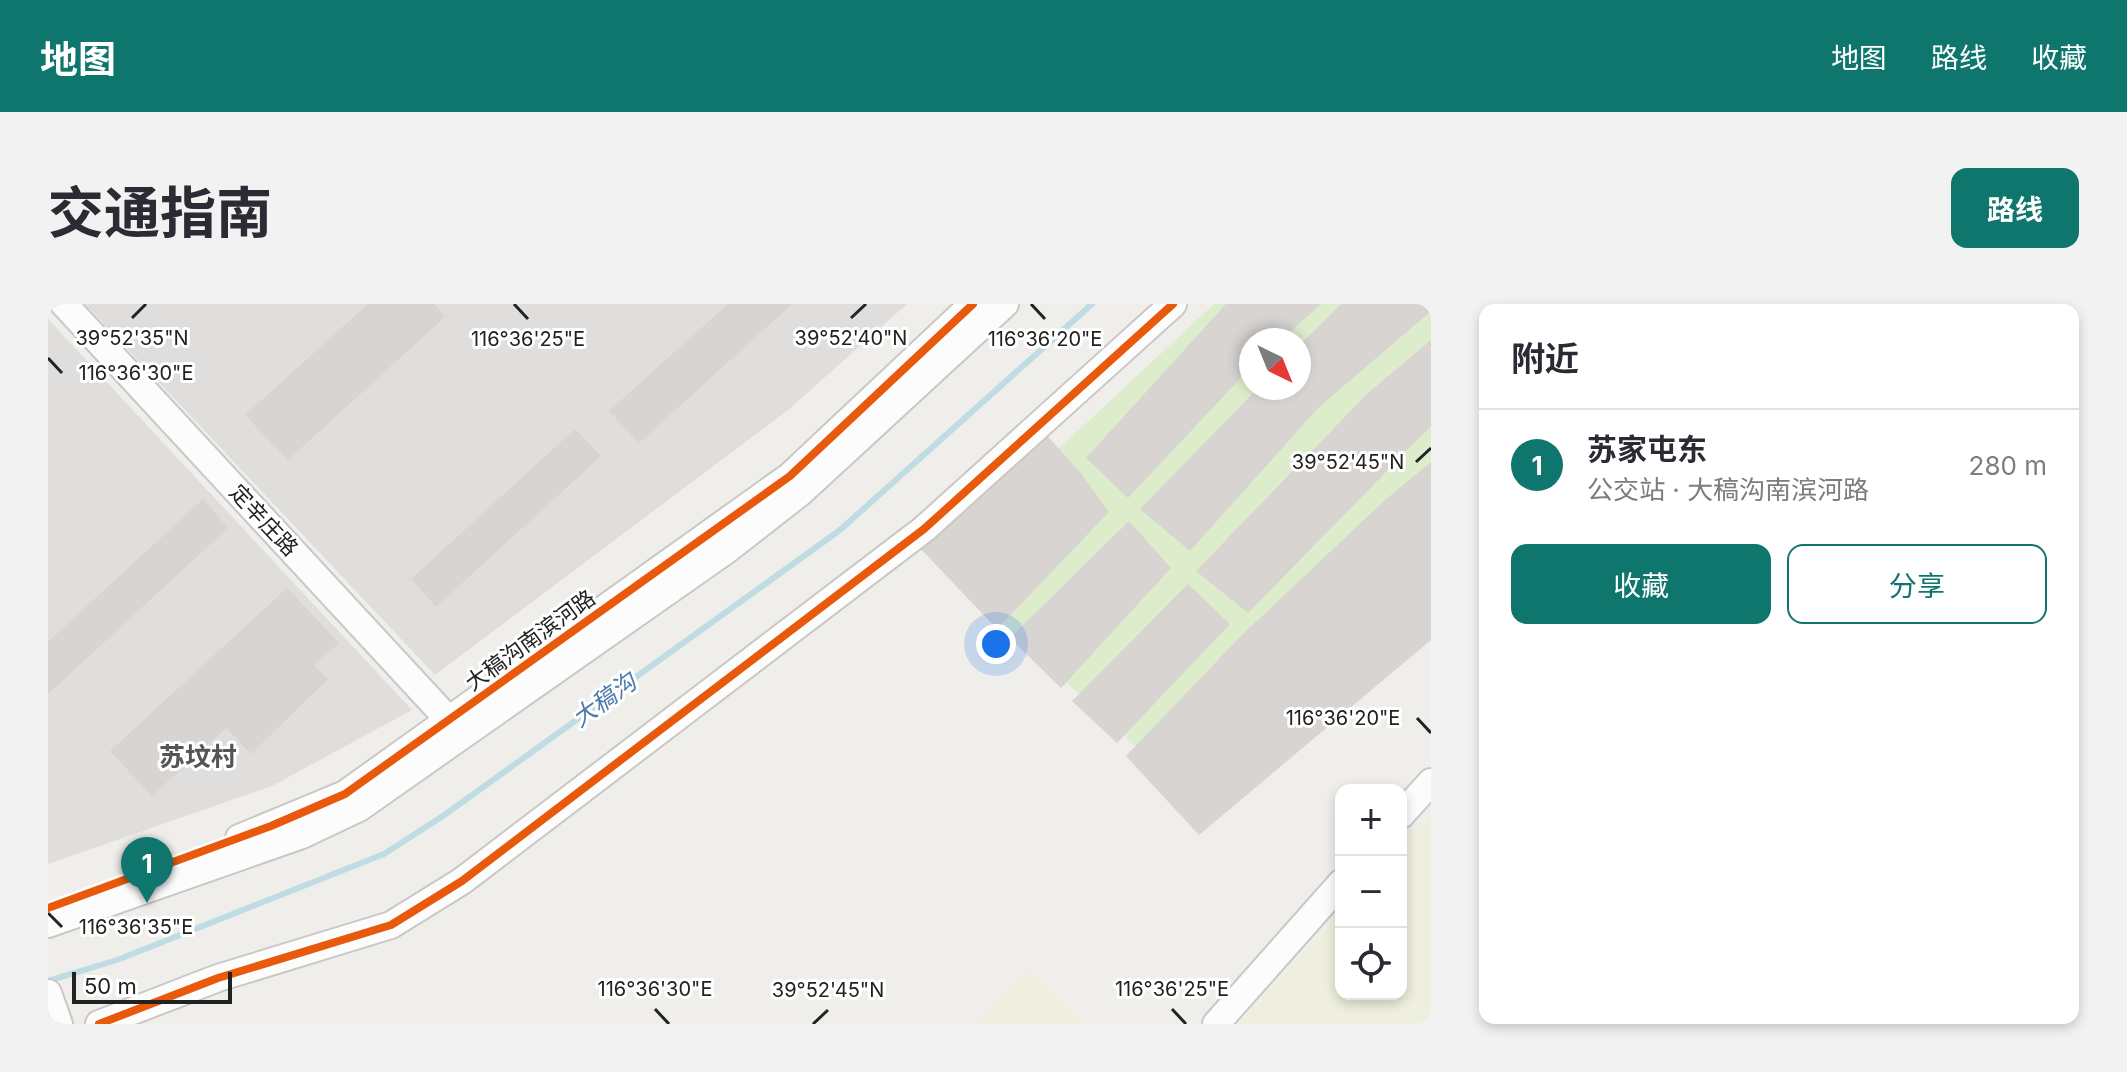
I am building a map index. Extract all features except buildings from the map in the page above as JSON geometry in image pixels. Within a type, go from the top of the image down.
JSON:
[{"type":"street","name":"定辛庄路","points":[[64,304],[457,728]]},
{"type":"street","name":"大稿沟南滨河路","points":[[48,924],[302,835],[359,808],[457,728],[790,476],[973,304]]},
{"type":"street","name":"大稿沟南滨河路","points":[[48,908],[271,826],[345,794],[457,728],[728,549],[801,492],[1005,304]]},
{"type":"street","points":[[99,1024],[218,978],[391,925],[462,881],[924,529],[1173,304]]},
{"type":"street","points":[[1407,808],[1431,782]]},
{"type":"street","points":[[1216,1024],[1335,890]]},
{"type":"shaded area","points":[[85,304],[907,304],[788,410],[435,675]]},
{"type":"shaded area","points":[[48,319],[412,710],[272,786],[48,864]]},
{"type":"green space","points":[[1214,304],[1431,304],[1431,618],[1206,812],[937,562]]},
{"type":"green space","points":[[1431,815],[1431,1024],[1238,1024],[1335,919],[1335,1000],[1407,1000],[1407,841]]},
{"type":"green space","points":[[1027,970],[1086,1024],[977,1024]]},
{"type":"waterway","name":"大稿沟","points":[[48,981],[117,960],[384,854],[443,816],[840,530],[1092,304]]},
{"type":"cycle path","points":[[48,908],[271,826],[345,794],[790,476],[973,304]]},
{"type":"cycle path","points":[[99,1024],[218,978],[391,925],[462,881],[924,529],[1173,304]]},
{"type":"place","name":"苏家屯东","points":[[147,903]]},
{"type":"district","name":"苏坟村","points":[[198,756]]}]
